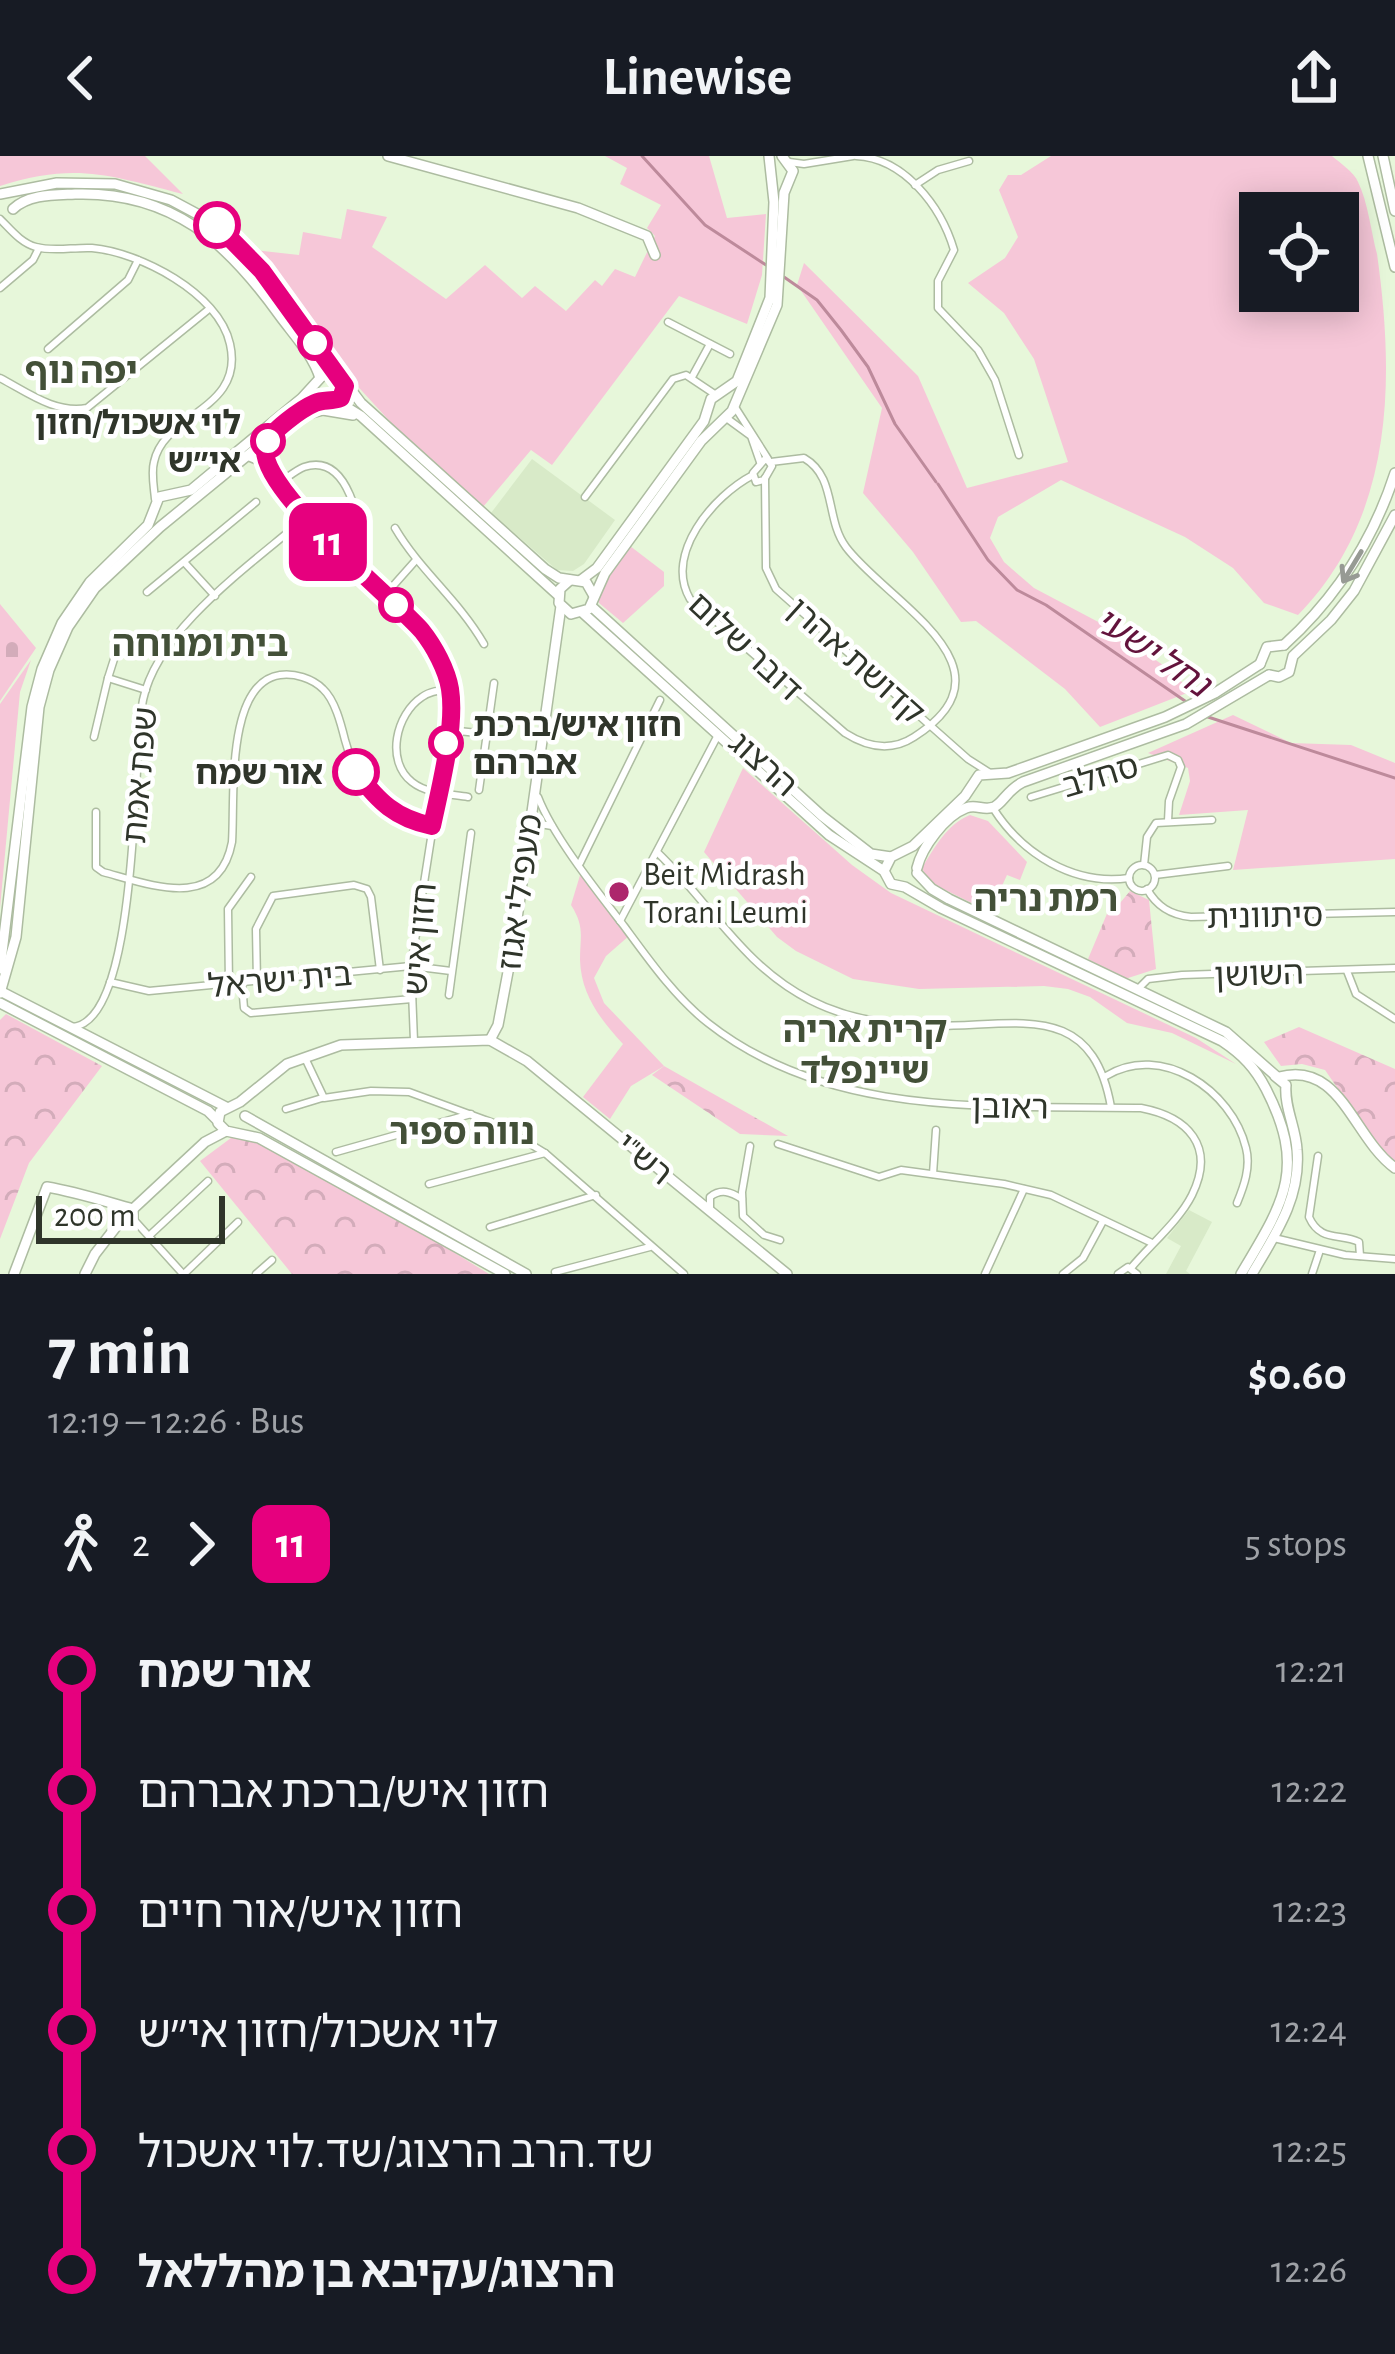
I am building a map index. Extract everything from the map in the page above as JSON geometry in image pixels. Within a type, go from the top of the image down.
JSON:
[{"type":"main road","points":[[388,156],[578,208],[647,236],[655,255]]},
{"type":"main road","points":[[1368,156],[1395,267]]},
{"type":"main road","points":[[1383,156],[1395,212]]},
{"type":"main road","points":[[560,601],[575,580],[598,568],[715,400],[740,375],[774,302],[790,177],[785,159],[770,167],[774,302]]},
{"type":"main road","points":[[770,167],[780,183],[790,177]]},
{"type":"main road","points":[[2,194],[40,184],[99,182],[135,188],[183,205],[214,223],[251,257],[345,386],[544,568],[590,586],[586,607]]},
{"type":"main road","points":[[2,194],[12,199],[6,215]]},
{"type":"main road","points":[[6,215],[22,201],[98,194],[178,216],[207,233],[242,265],[312,359],[318,394],[366,422],[560,601],[586,607],[718,735],[829,835],[884,871],[891,884],[1226,1032],[1281,1082],[1296,1137],[1293,1195],[1252,1274]]},
{"type":"main road","name":"מעפילי אגוז","points":[[497,1038],[564,624],[586,607],[619,554],[734,404],[761,350],[774,302]]},
{"type":"main road","points":[[0,969],[27,738],[41,669],[79,596],[148,526],[155,504],[196,486],[319,380],[328,373],[338,375]]},
{"type":"main road","points":[[345,386],[341,398],[308,406],[174,517],[85,601],[49,670],[34,740],[16,938],[0,992],[244,1114],[526,1274]]},
{"type":"main road","points":[[715,400],[734,404]]},
{"type":"main road","points":[[715,400],[723,417]]},
{"type":"main road","points":[[290,422],[322,410],[339,410],[366,422]]},
{"type":"main road","points":[[884,871],[973,784],[1165,717],[1260,664],[1267,646],[1283,645],[1321,610],[1354,566],[1395,473]]},
{"type":"main road","points":[[170,495],[180,504],[174,517]]},
{"type":"main road","points":[[155,504],[159,516],[174,517]]},
{"type":"main road","points":[[905,887],[923,851],[960,811],[993,808],[1005,792],[1022,782],[1178,727],[1269,675],[1285,675],[1293,656],[1354,591],[1395,515]]},
{"type":"main road","name":"מעפילי אגוז","points":[[497,1038],[560,601]]},
{"type":"main road","name":"הרצוג","points":[[586,607],[835,826],[871,854],[895,856]]},
{"type":"main road","points":[[1283,645],[1293,656]]},
{"type":"main road","points":[[1260,664],[1269,675]]},
{"type":"main road","points":[[992,774],[1002,780],[1005,792]]},
{"type":"main road","points":[[973,784],[979,806]]},
{"type":"main road","points":[[895,856],[909,856],[932,889],[1222,1041],[1250,1064],[1272,1096],[1286,1139],[1288,1163],[1270,1236],[1241,1274]]},
{"type":"main road","points":[[0,1003],[506,1274]]},
{"type":"main road","points":[[119,1223],[129,1226],[134,1215],[224,1126],[228,1107],[304,1056],[341,1045],[497,1038]]},
{"type":"main road","name":"רש\"י","points":[[497,1038],[788,1274]]},
{"type":"main road","points":[[1266,1084],[1300,1072],[1314,1076],[1330,1088],[1376,1153],[1395,1168]]},
{"type":"main road","points":[[1272,1096],[1281,1082]]},
{"type":"main road","points":[[224,1126],[243,1126],[251,1092]]},
{"type":"main road","points":[[14,1274],[49,1182],[134,1215]]},
{"type":"main road","points":[[119,1209],[119,1223]]},
{"type":"main road","points":[[86,1274],[119,1223]]},
{"type":"street","points":[[785,159],[818,162],[855,156],[890,163],[915,185],[948,233],[954,250],[938,280],[938,308],[978,350],[995,380],[1019,455]]},
{"type":"street","points":[[915,185],[938,170],[969,161]]},
{"type":"street","points":[[790,177],[818,162]]},
{"type":"street","points":[[6,215],[15,235],[40,248],[104,250],[138,260],[180,283],[209,309],[230,341],[229,376],[213,400],[162,445],[154,460],[155,504]]},
{"type":"street","points":[[0,288],[40,248]]},
{"type":"street","points":[[48,349],[128,280],[138,260]]},
{"type":"street","points":[[0,378],[58,407],[87,408],[209,309]]},
{"type":"street","points":[[668,322],[730,354]]},
{"type":"street","points":[[692,377],[710,344]]},
{"type":"street","points":[[585,497],[669,383],[681,375],[692,377],[715,400]]},
{"type":"street","points":[[734,404],[755,432],[766,461],[765,478],[758,482],[753,476],[766,461],[795,457],[820,471],[835,530],[847,548],[948,651],[956,673],[954,687],[931,725]]},
{"type":"street","points":[[723,417],[752,436],[766,461]]},
{"type":"street","name":"חזון איש","points":[[268,440],[265,454],[272,473]]},
{"type":"street","name":"חזון איש","points":[[248,457],[262,461],[305,518],[430,641],[450,689],[448,730],[411,967],[414,1042]]},
{"type":"street","points":[[279,483],[318,465],[341,478],[357,514],[368,576]]},
{"type":"street","points":[[153,475],[159,488],[170,495]]},
{"type":"street","name":"דובר שלום","points":[[753,476],[736,484],[717,503],[688,544],[681,577],[690,599],[854,739],[866,745],[891,746],[931,725]]},
{"type":"street","name":"קדושת אהרן","points":[[765,478],[768,577],[776,589],[968,759],[992,774]]},
{"type":"street","points":[[147,592],[256,502]]},
{"type":"street","name":"שפת אמת","points":[[92,1018],[110,982],[130,880],[137,740],[146,689],[160,660],[191,619],[305,518]]},
{"type":"street","points":[[395,528],[416,560],[463,607],[484,644]]},
{"type":"street","points":[[385,595],[416,560]]},
{"type":"street","points":[[184,562],[215,596]]},
{"type":"street","points":[[94,737],[115,656]]},
{"type":"street","points":[[96,812],[96,867],[130,880],[186,888],[207,884],[221,871],[232,842],[242,710],[259,684],[286,673],[324,689],[356,772],[385,808],[432,826]]},
{"type":"street","points":[[108,678],[146,689]]},
{"type":"street","points":[[479,790],[494,683]]},
{"type":"street","points":[[450,689],[420,698],[401,724],[397,737],[400,765],[407,778],[423,789],[468,797]]},
{"type":"street","points":[[580,863],[660,700]]},
{"type":"street","points":[[448,730],[487,734]]},
{"type":"street","points":[[620,921],[718,735]]},
{"type":"street","name":"סחלב","points":[[1031,797],[1168,755],[1181,767],[1169,801],[1168,821]]},
{"type":"street","name":"קדושת אהרן","points":[[968,759],[973,784]]},
{"type":"street","name":"ראובן","points":[[538,796],[555,829],[620,921],[686,1002],[739,1044],[817,1080],[859,1092],[933,1105],[1111,1107],[1165,1113],[1185,1124],[1201,1154],[1200,1173],[1190,1199],[1134,1271]]},
{"type":"street","points":[[993,808],[1015,838],[1045,859],[1093,878],[1129,878]]},
{"type":"street","name":"סחלב","points":[[1144,865],[1156,823],[1212,820]]},
{"type":"street","points":[[532,835],[543,823],[555,829]]},
{"type":"street","points":[[449,995],[471,833]]},
{"type":"street","points":[[658,853],[757,965],[811,1001],[878,1022],[1039,1024],[1059,1029],[1093,1053],[1106,1076],[1111,1107]]},
{"type":"street","points":[[1144,865],[1154,882],[1147,889],[1136,889],[1129,878],[1133,868],[1144,865]]},
{"type":"street","points":[[1154,875],[1228,866]]},
{"type":"street","points":[[229,985],[228,909],[251,877]]},
{"type":"street","points":[[257,982],[256,929],[268,901],[278,894],[348,886],[360,885],[370,893],[380,970]]},
{"type":"street","name":"סיתוונית","points":[[1147,889],[1158,905],[1179,916],[1395,912]]},
{"type":"street","name":"בית ישראל","points":[[110,982],[148,991],[411,967],[451,971]]},
{"type":"street","name":"השושן","points":[[1136,994],[1144,982],[1156,978],[1395,968]]},
{"type":"street","points":[[1347,970],[1356,994],[1395,1019]]},
{"type":"street","points":[[242,984],[244,1008],[251,1013],[412,998]]},
{"type":"street","points":[[70,1028],[82,1027],[92,1018]]},
{"type":"street","points":[[92,1018],[97,1042]]},
{"type":"street","points":[[304,1056],[324,1098]]},
{"type":"street","points":[[1106,1076],[1120,1067],[1165,1067],[1202,1084],[1221,1100],[1247,1150],[1248,1169],[1237,1204]]},
{"type":"street","points":[[286,1109],[370,1090],[410,1092],[471,1114],[518,1134],[545,1153],[684,1274]]},
{"type":"street","points":[[336,1152],[471,1114]]},
{"type":"street","points":[[933,1174],[936,1130]]},
{"type":"street","points":[[778,1144],[879,1177],[901,1170],[1051,1196],[1152,1243]]},
{"type":"street","points":[[750,1146],[743,1216],[764,1235],[780,1240]]},
{"type":"street","points":[[429,1184],[545,1153]]},
{"type":"street","points":[[1318,1156],[1309,1217],[1326,1235],[1359,1242],[1360,1256]]},
{"type":"street","points":[[150,1235],[208,1181]]},
{"type":"street","points":[[985,1274],[1024,1189]]},
{"type":"street","points":[[710,1210],[710,1197],[717,1192],[731,1192],[742,1199]]},
{"type":"street","points":[[490,1227],[596,1196]]},
{"type":"street","points":[[134,1215],[184,1274],[238,1222]]},
{"type":"street","points":[[1063,1274],[1083,1258],[1102,1221]]},
{"type":"street","points":[[1270,1236],[1320,1250],[1395,1259]]},
{"type":"street","points":[[555,1272],[652,1246]]},
{"type":"street","points":[[1312,1274],[1320,1250]]},
{"type":"street","points":[[256,1274],[272,1260]]},
{"type":"street","points":[[1115,1273],[1134,1271]]},
{"type":"shaded area","points":[[532,459],[615,520],[584,564],[573,571],[557,570],[491,513]]},
{"type":"shaded area","points":[[1189,1210],[1212,1222],[1186,1271],[1190,1274],[1166,1274],[1181,1246],[1167,1238]]},
{"type":"green space","points":[[0,156],[145,156],[183,194],[112,177],[71,173],[0,186]]},
{"type":"green space","points":[[605,156],[709,156],[727,218],[766,214],[762,275],[747,324],[679,296],[552,465],[531,450],[483,507],[395,427],[351,379],[253,250],[299,255],[303,232],[341,239],[347,209],[387,217],[372,247],[446,299],[485,265],[522,298],[535,286],[566,311],[595,280],[602,286],[615,269],[635,277],[655,236],[647,228],[661,205],[620,184],[627,168]]},
{"type":"green space","points":[[1051,156],[1332,156],[1358,182],[1377,254],[1386,350],[1385,398],[1370,491],[1330,577],[1298,615],[1264,603],[1233,568],[1185,537],[1061,480],[998,517],[990,538],[1004,562],[1034,588],[1104,625],[1163,665],[1192,691],[1100,727],[1065,689],[976,621],[961,622],[913,552],[863,493],[882,408],[797,285],[804,263],[918,376],[967,488],[1068,462],[1034,359],[1004,313],[968,283],[1005,258],[1018,237],[999,190],[1008,175],[1021,175]]},
{"type":"green space","points":[[630,546],[664,572],[664,586],[623,623],[599,603],[597,595]]},
{"type":"green space","points":[[0,604],[36,648],[0,701]]},
{"type":"green space","points":[[31,660],[20,692],[0,908],[0,704]]},
{"type":"green space","points":[[1233,715],[1291,743],[1351,745],[1395,763],[1395,859],[1233,870],[1248,810],[1179,815],[1190,781],[1188,768],[1148,753]]},
{"type":"green space","points":[[743,768],[852,865],[891,893],[1196,1038],[1236,1064],[1172,1033],[1127,1023],[1090,997],[1068,989],[919,989],[853,979],[796,951],[777,937],[704,852]]},
{"type":"green space","points":[[970,815],[988,821],[1027,862],[1020,880],[1007,875],[990,912],[929,882],[922,868],[948,831]]},
{"type":"green space","points":[[581,872],[630,935],[606,956],[594,978],[604,1003],[664,1066],[631,1086],[610,1119],[583,1097],[623,1044],[600,1016],[584,985],[580,926],[571,905]]},
{"type":"green space","points":[[1130,891],[1149,900],[1156,969],[1125,979],[1088,959],[1114,897],[1120,903]]},
{"type":"green space","points":[[6,1014],[102,1066],[29,1163],[0,1239],[0,1020]]},
{"type":"green space","points":[[1299,1027],[1395,1069],[1395,1162],[1383,1154],[1325,1070],[1302,1064],[1281,1066],[1264,1042]]},
{"type":"green space","points":[[664,1066],[788,1136],[740,1134],[652,1075]]},
{"type":"green space","points":[[235,1135],[255,1139],[382,1208],[489,1274],[292,1274],[200,1161]]},
{"type":"waterway","name":"נחל ישעי","points":[[642,156],[705,225],[766,265]]},
{"type":"waterway","name":"נחל ישעי","points":[[784,277],[817,300],[841,330],[868,367],[895,424],[936,482]]},
{"type":"waterway","name":"נחל ישעי","points":[[938,484],[988,560],[1017,590],[1185,701]]},
{"type":"waterway","name":"נחל ישעי","points":[[1208,717],[1395,778]]},
{"type":"bus line","name":"11","points":[[217,225],[262,271],[345,386],[341,398],[308,406],[268,440],[265,454],[272,473],[305,518],[421,630],[438,656],[450,689],[432,826],[385,808],[356,772]]},
{"type":"place","name":"לוי אשכול/חזון אי״ש","points":[[268,441]]},
{"type":"place","name":"חזון איש/ברכת אברהם","points":[[446,743]]},
{"type":"place","name":"אור שמח","points":[[356,772]]},
{"type":"place","name":"Beit Midrash Torani Leumi","points":[[619,892]]},
{"type":"district","name":"יפה נוף","points":[[81,370]]},
{"type":"district","name":"בית ומנוחה","points":[[200,643]]},
{"type":"district","name":"רמת נריה","points":[[1046,898]]},
{"type":"district","name":"קרית אריה שיינפלד","points":[[865,1050]]},
{"type":"district","name":"נווה ספיר","points":[[462,1131]]}]
